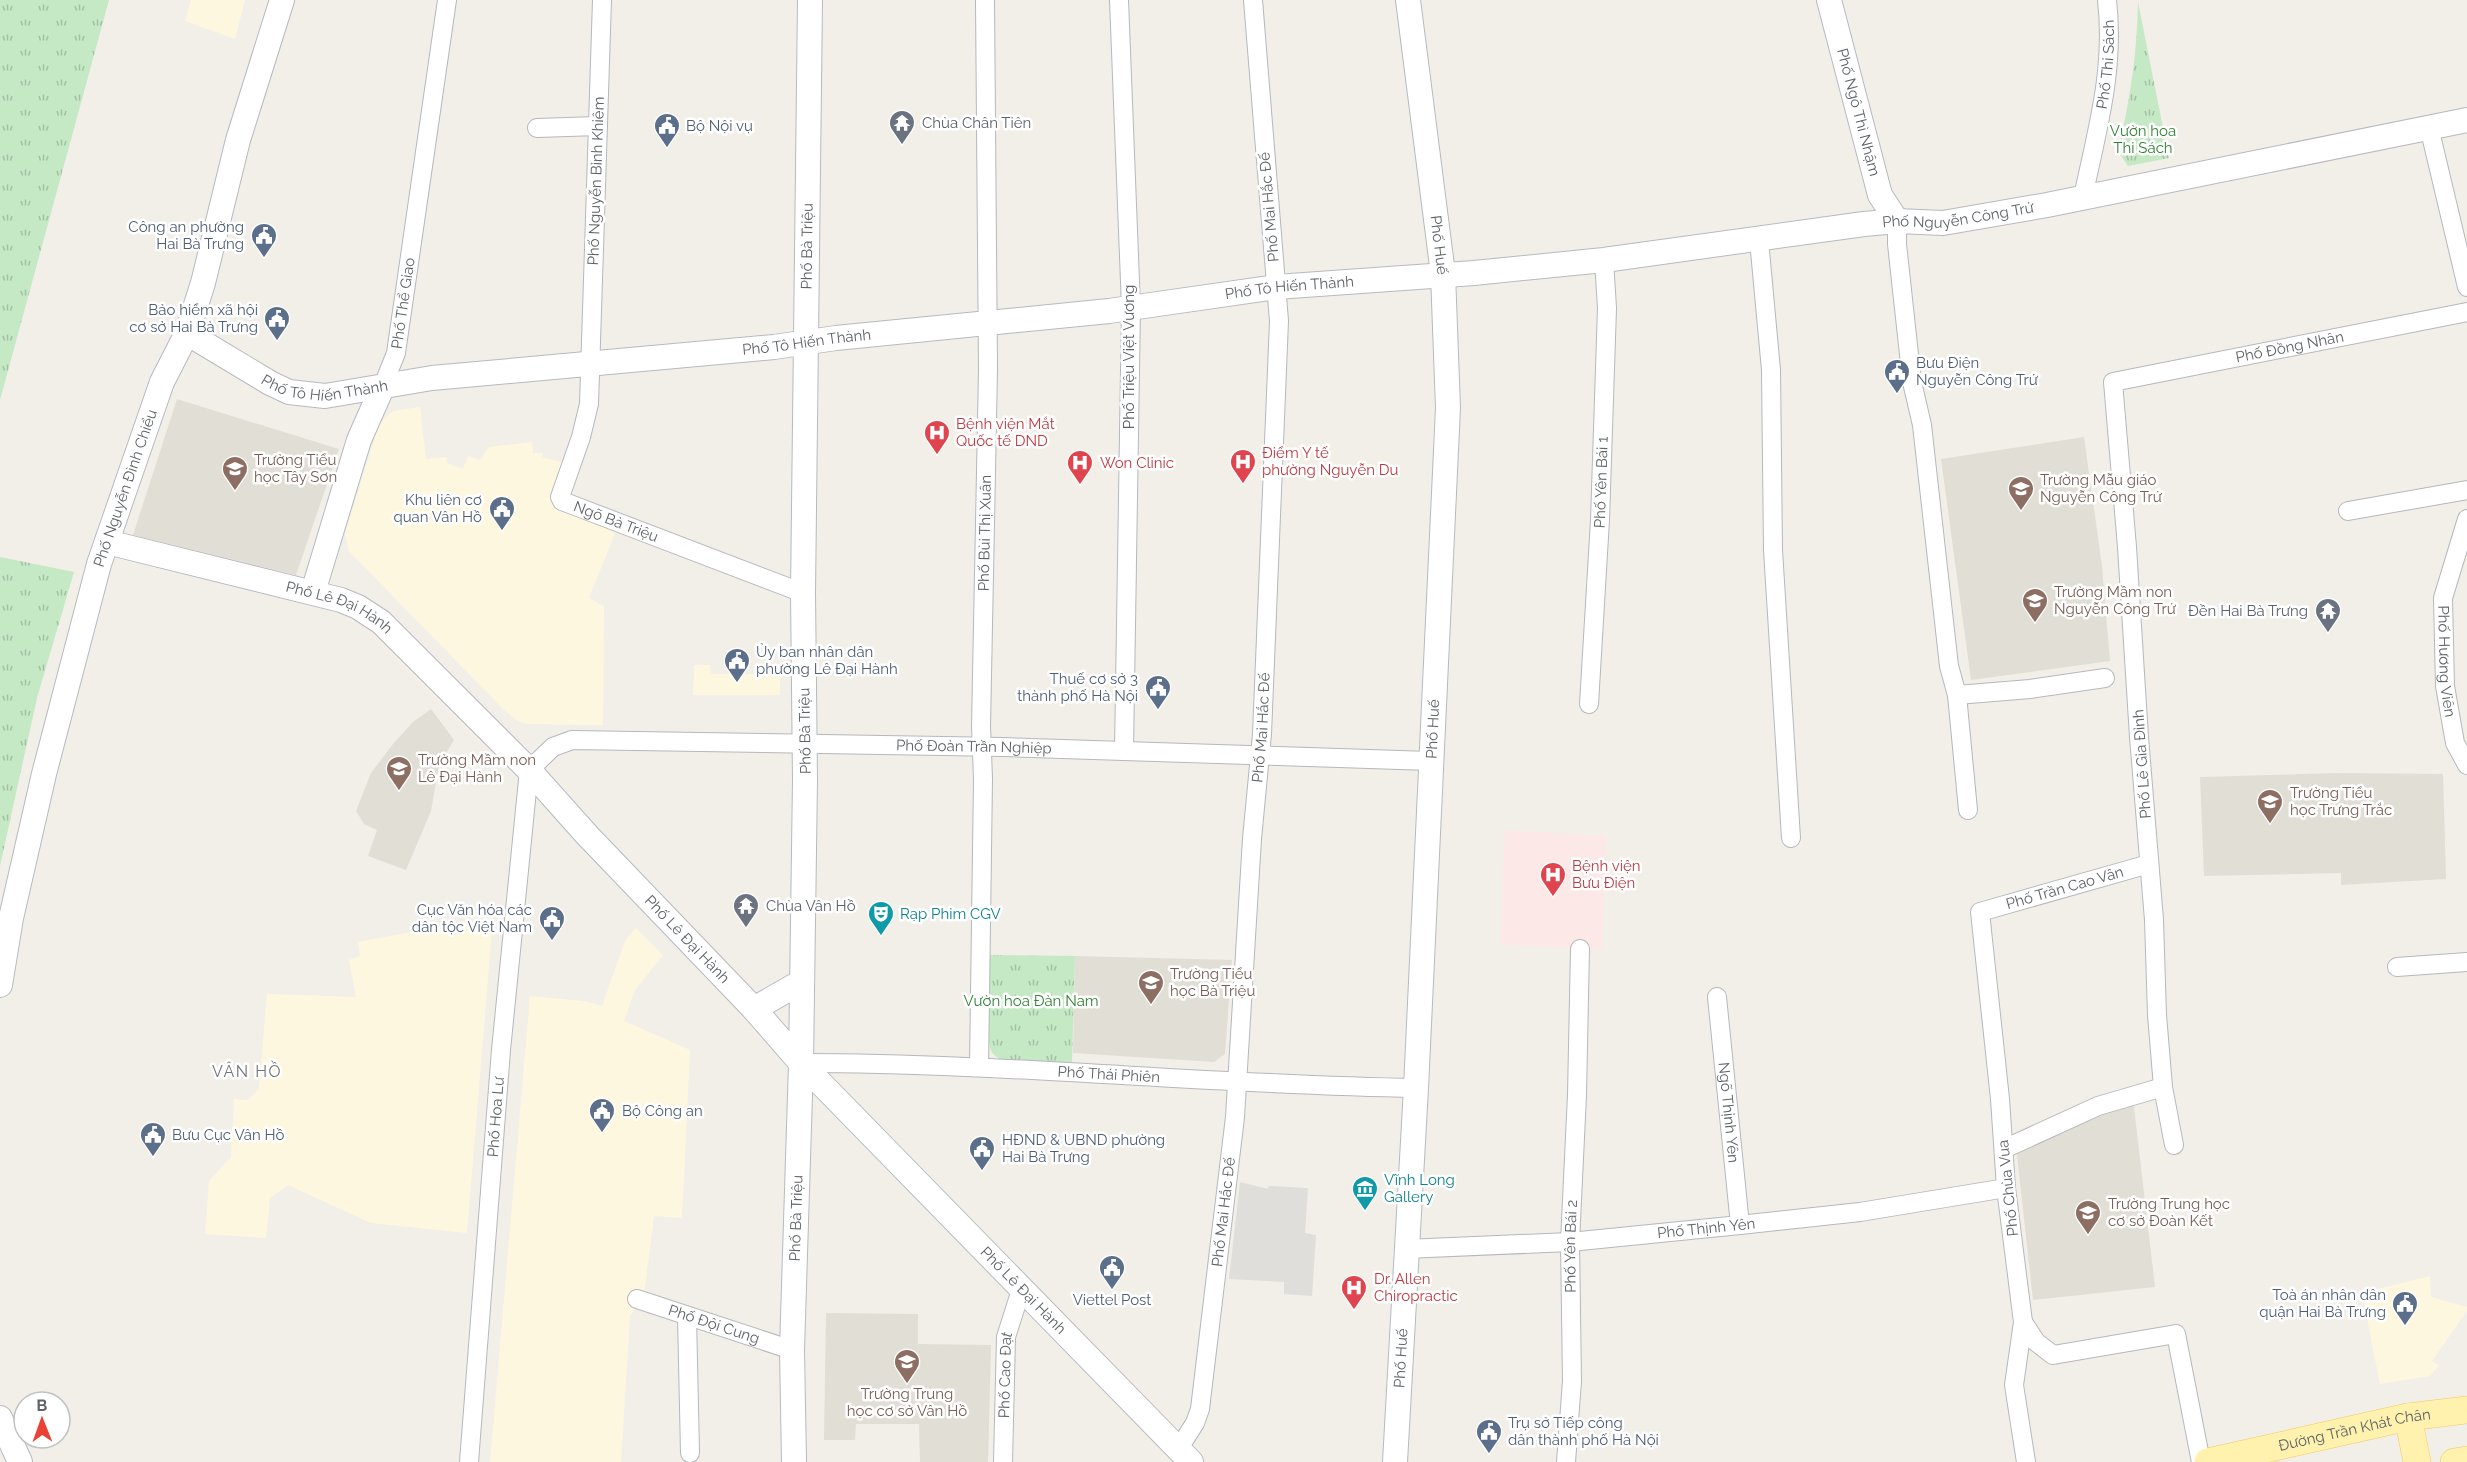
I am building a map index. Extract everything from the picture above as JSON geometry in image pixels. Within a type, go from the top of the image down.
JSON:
[{"type":"main road","name":"Đường Trần Khát Chân","points":[[2208,1462],[2408,1417],[2467,1410]]},
{"type":"main road","points":[[2408,1417],[2416,1462]]},
{"type":"main road","points":[[2454,1462],[2467,1460]]},
{"type":"street","name":"Phố Nguyễn Đình Chiểu","points":[[0,985],[10,918],[44,774],[106,542],[162,382],[187,333],[203,283],[238,140],[282,0]]},
{"type":"street","name":"Phố Thể Giao","points":[[313,592],[359,440],[396,353],[447,0]]},
{"type":"street","name":"Phố Nguyễn Bỉnh Khiêm","points":[[591,363],[602,0]]},
{"type":"street","name":"Phố Bà Triệu","points":[[794,1462],[792,1350],[801,1063],[805,744],[803,593],[810,0]]},
{"type":"street","name":"Phố Bùi Thị Xuân","points":[[979,1067],[987,322],[984,0]]},
{"type":"street","name":"Phố Triệu Việt Vương","points":[[1119,0],[1131,307],[1124,751]]},
{"type":"street","name":"Phố Mai Hắc Đế","points":[[1185,1455],[1200,1409],[1235,1117],[1262,734],[1279,321],[1253,0]]},
{"type":"street","name":"Phố Huế","points":[[1396,1460],[1448,408],[1443,274],[1408,0]]},
{"type":"street","name":"Phố Ngô Thì Nhậm","points":[[1829,0],[1880,195],[1897,221]]},
{"type":"street","name":"Phố Thi Sách","points":[[2083,197],[2104,105],[2110,29],[2107,0]]},
{"type":"street","name":"Phố Nguyễn Công Trứ","points":[[1443,274],[1604,260],[1864,224],[1897,221],[1943,222],[2083,197],[2467,120]]},
{"type":"street","points":[[537,128],[597,126]]},
{"type":"street","points":[[2429,127],[2467,287]]},
{"type":"street","points":[[1897,221],[1897,244],[1912,382],[1922,425],[1968,810]]},
{"type":"street","points":[[1759,240],[1771,370],[1773,549],[1791,838]]},
{"type":"street","name":"Phố Yên Bái 1","points":[[1589,704],[1601,508],[1607,308],[1604,260]]},
{"type":"street","name":"Phố Tô Hiến Thành","points":[[187,333],[289,392],[325,396],[432,378],[807,343],[1131,307],[1276,287],[1443,274]]},
{"type":"street","name":"Phố Đồng Nhân","points":[[2113,382],[2467,312]]},
{"type":"street","name":"Ngõ Bà Triệu","points":[[591,363],[589,404],[581,437],[560,496],[562,501],[803,593]]},
{"type":"street","name":"Phố Lê Gia Đỉnh","points":[[2113,382],[2154,920],[2157,1015],[2163,1087],[2174,1145]]},
{"type":"street","points":[[2348,511],[2467,490]]},
{"type":"street","name":"Phố Hương Viên","points":[[2467,519],[2443,598],[2445,686],[2455,743],[2467,765]]},
{"type":"street","name":"Phố Lê Đại Hành","points":[[106,542],[313,592],[358,607],[381,622],[529,770],[595,843],[754,1009],[801,1063],[1185,1455]]},
{"type":"street","points":[[1956,695],[2031,689],[2105,678]]},
{"type":"street","name":"Phố Đoàn Trần Nghiệp","points":[[529,770],[553,747],[572,740],[982,747],[1430,761]]},
{"type":"street","name":"Phố Hoa Lư","points":[[469,1462],[501,1050],[529,770]]},
{"type":"street","name":"Phố Trần Cao Vân","points":[[1980,912],[2149,864]]},
{"type":"street","name":"Phố Chùa Vua","points":[[1980,912],[2006,1188],[2024,1322],[2014,1385],[2026,1462]]},
{"type":"street","name":"Phố Yên Bái 2","points":[[1566,1462],[1572,1381],[1570,1242],[1580,949]]},
{"type":"street","points":[[2397,967],[2467,962]]},
{"type":"street","points":[[754,1009],[801,982]]},
{"type":"street","name":"Ngõ Thịnh Yên","points":[[1717,997],[1740,1225]]},
{"type":"street","name":"Phố Thái Phiên","points":[[801,1063],[979,1067],[1238,1082],[1416,1088]]},
{"type":"street","points":[[2004,1149],[2098,1106],[2163,1087]]},
{"type":"street","name":"Phố Thịnh Yên","points":[[1405,1249],[1570,1242],[1740,1225],[1860,1212],[2006,1188]]},
{"type":"street","name":"Phố Cao Đạt","points":[[1003,1462],[1006,1337],[1021,1290]]},
{"type":"street","name":"Phố Đội Cung","points":[[637,1299],[792,1350]]},
{"type":"street","points":[[687,1316],[690,1453]]},
{"type":"street","points":[[2024,1322],[2036,1342],[2053,1355],[2176,1334],[2201,1462]]},
{"type":"street","points":[[0,1418],[20,1462]]},
{"type":"shaded area","points":[[191,0],[245,0],[235,39],[185,21]]},
{"type":"shaded area","name":"Trường Tiểu học Tây Sơn","points":[[177,399],[339,449],[296,575],[133,535]]},
{"type":"shaded area","points":[[420,407],[426,459],[446,457],[447,463],[463,469],[468,456],[480,460],[489,447],[532,442],[533,453],[543,453],[542,457],[565,463],[553,501],[618,526],[589,598],[604,606],[603,725],[526,724],[518,721],[504,710],[349,551],[345,534],[379,424],[393,411]]},
{"type":"shaded area","points":[[2084,437],[2102,566],[2110,661],[1971,680],[1941,459]]},
{"type":"shaded area","name":"Ủy ban nhân dân phường Lê Đại Hành","points":[[694,665],[710,665],[711,674],[780,674],[780,695],[693,695]]},
{"type":"shaded area","name":"Trường Mầm non Lê Đại Hành","points":[[431,709],[454,740],[439,765],[431,811],[406,870],[368,856],[377,830],[364,824],[356,811],[371,773],[413,722]]},
{"type":"shaded area","points":[[2336,773],[2443,774],[2446,879],[2341,885],[2341,873],[2204,876],[2200,777]]},
{"type":"shaded area","name":"Bệnh viện Bưu Điện","points":[[1505,830],[1606,836],[1602,950],[1500,944]]},
{"type":"shaded area","points":[[493,917],[467,1233],[371,1223],[288,1185],[270,1198],[266,1238],[205,1234],[209,1181],[231,1157],[234,1099],[247,1100],[259,1089],[267,994],[356,997],[349,960],[360,956],[358,942]]},
{"type":"shaded area","name":"Bộ Công an","points":[[636,928],[663,955],[635,990],[624,1021],[690,1050],[682,1218],[654,1216],[644,1296],[630,1316],[621,1462],[490,1462],[530,996],[584,1001],[602,1006],[625,941]]},
{"type":"shaded area","name":"Trường Tiểu học Bà Triệu","points":[[1075,956],[1232,960],[1225,1054],[1214,1062],[1073,1053]]},
{"type":"shaded area","name":"Trường Trung học cơ sở Đoàn Kết","points":[[2133,1099],[2155,1287],[2033,1300],[2016,1146]]},
{"type":"shaded area","points":[[1240,1182],[1268,1189],[1269,1186],[1308,1188],[1305,1233],[1316,1235],[1312,1296],[1284,1294],[1284,1282],[1229,1279]]},
{"type":"shaded area","points":[[2430,1276],[2431,1297],[2467,1307],[2467,1311],[2432,1361],[2439,1366],[2430,1376],[2380,1384],[2362,1293]]},
{"type":"shaded area","name":"Trường Trung học cơ sở Vân Hồ","points":[[826,1313],[918,1314],[918,1344],[991,1345],[988,1462],[920,1462],[919,1424],[856,1424],[855,1440],[824,1440]]},
{"type":"green space","points":[[0,0],[109,0],[0,400]]},
{"type":"green space","name":"Vườn hoa Thi Sách","points":[[2138,2],[2169,158],[2128,166],[2118,151],[2132,77]]},
{"type":"green space","points":[[0,557],[74,572],[37,698],[0,866]]},
{"type":"green space","name":"Vườn hoa Đàn Nam","points":[[989,955],[1075,956],[1072,1063],[1000,1059],[992,1052],[988,1036]]},
{"type":"place","name":"Chùa Chân Tiên","points":[[902,146]]},
{"type":"place","name":"Bộ Nội vụ","points":[[667,149]]},
{"type":"place","name":"Công an phường Hai Bà Trưng","points":[[264,259]]},
{"type":"place","name":"Bảo hiểm xã hội cơ sở Hai Bà Trưng","points":[[277,342]]},
{"type":"place","name":"Bưu Điện Nguyễn Công Trứ","points":[[1897,395]]},
{"type":"place","name":"Bệnh viện Mắt Quốc tế DND","points":[[937,456]]},
{"type":"place","name":"Điểm Y tế phường Nguyễn Du","points":[[1243,485]]},
{"type":"place","name":"Won Clinic","points":[[1080,486]]},
{"type":"place","name":"Trường Tiểu học Tây Sơn","points":[[235,492]]},
{"type":"place","name":"Trường Mẫu giáo Nguyễn Công Trứ","points":[[2021,512]]},
{"type":"place","name":"Khu liên cơ quan Vân Hồ","points":[[502,532]]},
{"type":"place","name":"Trường Mầm non Nguyễn Công Trứ","points":[[2035,624]]},
{"type":"place","name":"Đền Hai Bà Trưng","points":[[2328,634]]},
{"type":"place","name":"Ủy ban nhân dân phường Lê Đại Hành","points":[[737,684]]},
{"type":"place","name":"Thuế cơ sở 3 thành phố Hà Nội","points":[[1158,711]]},
{"type":"place","name":"Trường Mầm non Lê Đại Hành","points":[[399,792]]},
{"type":"place","name":"Trường Tiểu học Trưng Trắc","points":[[2270,825]]},
{"type":"place","name":"Bệnh viện Bưu Điện","points":[[1553,898]]},
{"type":"place","name":"Chùa Vân Hồ","points":[[746,929]]},
{"type":"place","name":"Rạp Phim CGV","points":[[881,937]]},
{"type":"place","name":"Cục Văn hóa các dân tộc Việt Nam","points":[[552,942]]},
{"type":"place","name":"Trường Tiểu học Bà Triệu","points":[[1151,1006]]},
{"type":"place","name":"Bộ Công an","points":[[602,1134]]},
{"type":"place","name":"Bưu Cục Vân Hồ","points":[[153,1158]]},
{"type":"place","name":"HĐND & UBND phường Hai Bà Trưng","points":[[982,1172]]},
{"type":"place","name":"Vĩnh Long Gallery","points":[[1365,1212]]},
{"type":"place","name":"Trường Trung học cơ sở Đoàn Kết","points":[[2088,1236]]},
{"type":"place","name":"Viettel Post","points":[[1112,1291]]},
{"type":"place","name":"Dr. Allen Chiropractic","points":[[1354,1311]]},
{"type":"place","name":"Toà án nhân dân quận Hai Bà Trưng","points":[[2405,1327]]},
{"type":"place","name":"Trường Trung học cơ sở Vân Hồ","points":[[907,1385]]},
{"type":"place","name":"Trụ sở Tiếp công dân thành phố Hà Nội","points":[[1489,1455]]},
{"type":"district","name":"VÂN HỒ","points":[[247,1071]]}]
